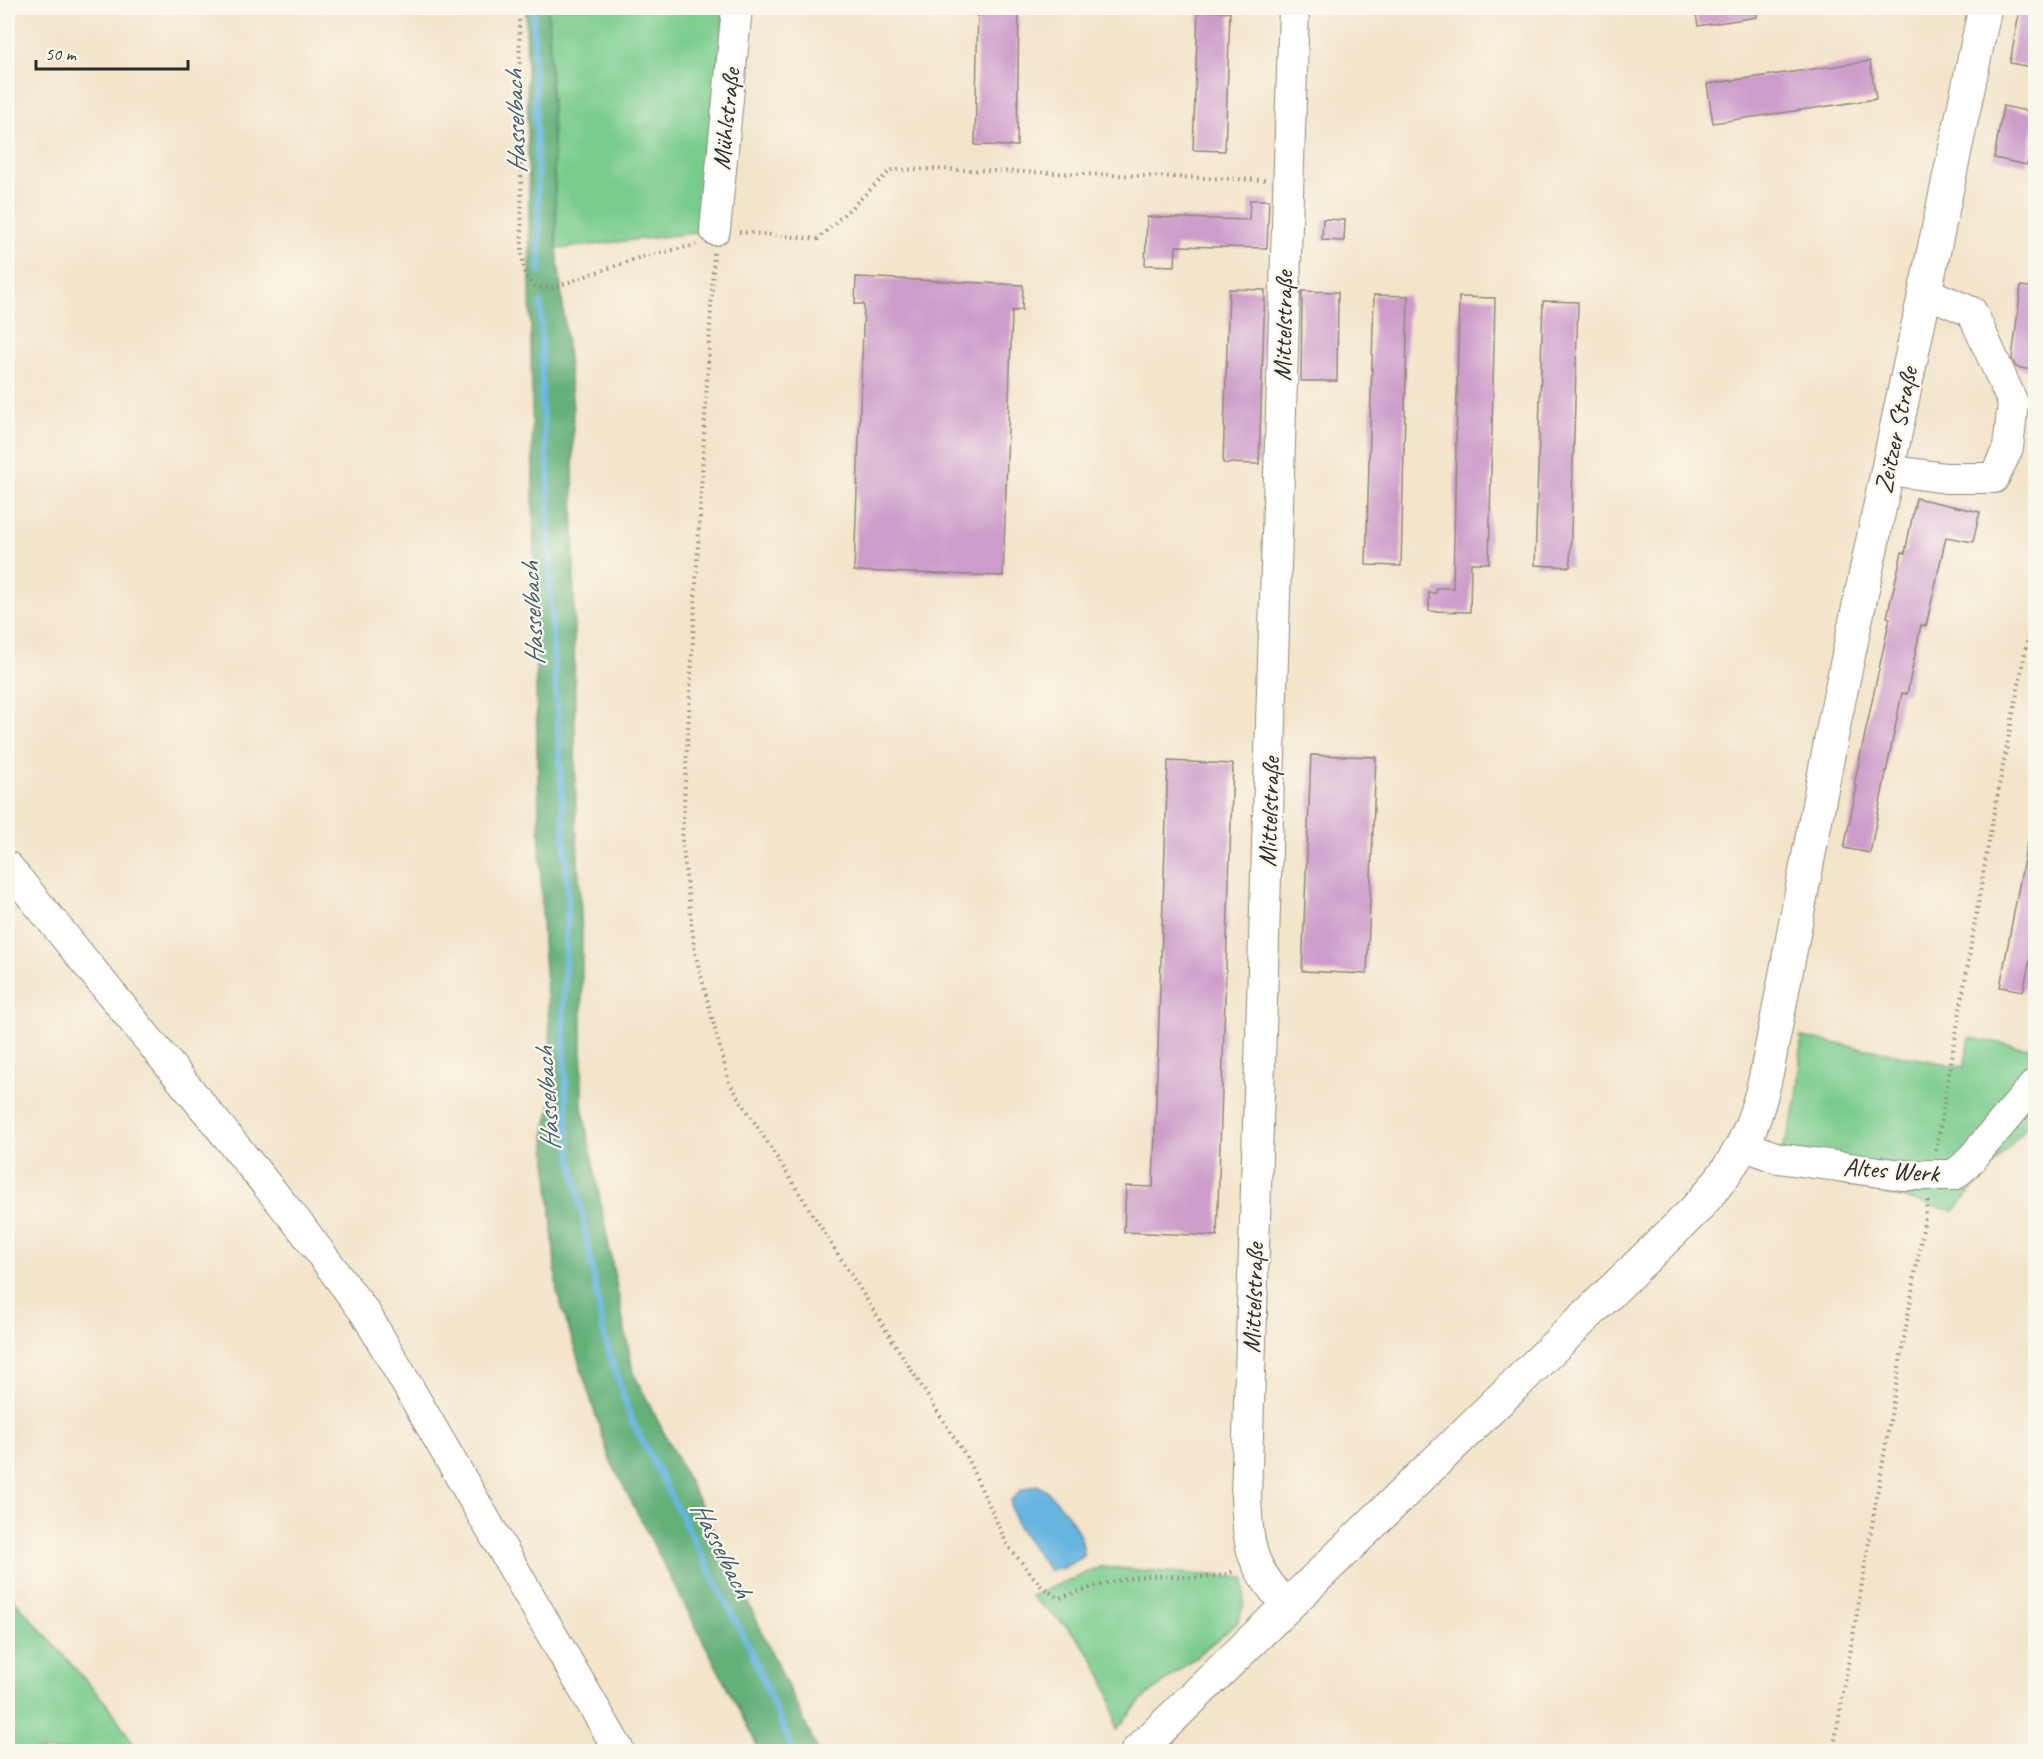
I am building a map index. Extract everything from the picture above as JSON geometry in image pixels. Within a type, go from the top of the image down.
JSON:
[{"type":"main road","name":"Zeitzer Straße","points":[[1137,1752],[1696,1209],[1719,1184],[1744,1145],[1760,1103],[1924,292],[1941,225],[1985,8]]},
{"type":"street","name":"Mühlstraße","points":[[715,236],[737,8]]},
{"type":"street","name":"Mittelstraße","points":[[1286,1605],[1259,1573],[1252,1557],[1246,1497],[1280,509],[1286,181],[1294,8]]},
{"type":"street","points":[[1888,470],[1946,478],[1994,478],[2008,448],[2013,403],[1972,312],[1924,292]]},
{"type":"street","points":[[8,867],[301,1227],[353,1296],[387,1347],[620,1752]]},
{"type":"street","name":"Altes Werk","points":[[1744,1145],[1777,1158],[1902,1175],[1954,1175],[1966,1166],[2036,1083]]},
{"type":"path","points":[[519,8],[522,253],[525,277],[536,287],[552,288],[641,257],[715,236],[818,239],[891,170],[1286,181]]},
{"type":"path","points":[[715,236],[682,840],[695,953],[729,1082],[967,1458],[1008,1546],[1042,1587],[1059,1598],[1112,1580],[1152,1576],[1214,1577],[1232,1572],[1252,1557]]},
{"type":"path","points":[[1833,1752],[1988,846],[2036,596]]},
{"type":"green space","points":[[526,8],[548,8],[557,249],[573,408],[576,819],[582,935],[582,1106],[633,1372],[722,1547],[818,1751],[760,1751],[610,1460],[557,1292],[545,1133],[554,1088],[543,944],[537,747]]},
{"type":"green space","points":[[548,8],[724,8],[702,232],[557,249]]},
{"type":"green space","points":[[1801,1037],[1964,1067],[1970,1038],[2035,1049],[2035,1117],[1954,1211],[1773,1166],[1793,1119],[1800,1071]]},
{"type":"green space","points":[[1100,1567],[1245,1578],[1244,1604],[1237,1623],[1140,1702],[1116,1730],[1112,1703],[1097,1666],[1068,1628],[1031,1596]]},
{"type":"green space","points":[[8,1593],[111,1709],[138,1751],[8,1751]]},
{"type":"water","points":[[1036,1485],[1044,1489],[1061,1505],[1075,1527],[1083,1548],[1083,1557],[1061,1569],[1049,1570],[1024,1537],[1014,1518],[1011,1500],[1022,1490]]},
{"type":"building","points":[[978,8],[1019,8],[1017,146],[975,145]]},
{"type":"building","points":[[1695,8],[1757,8],[1757,17],[1698,26]]},
{"type":"building","points":[[2020,8],[2036,8],[2036,68],[2010,63]]},
{"type":"building","points":[[1198,11],[1230,12],[1225,151],[1193,150]]},
{"type":"building","points":[[1870,61],[1876,99],[1713,123],[1707,84]]},
{"type":"building","points":[[2003,106],[2036,113],[2027,165],[1994,158]]},
{"type":"building","points":[[1250,200],[1269,200],[1267,248],[1176,246],[1175,266],[1145,265],[1147,217],[1249,220]]},
{"type":"building","points":[[1323,219],[1345,220],[1344,241],[1322,240]]},
{"type":"building","points":[[856,277],[1023,285],[1022,310],[1012,311],[1003,576],[854,571],[864,304],[855,304]]},
{"type":"building","points":[[2021,286],[2036,288],[2036,345],[2032,370],[2016,367],[2012,359]]},
{"type":"building","points":[[1229,289],[1265,290],[1259,464],[1223,463]]},
{"type":"building","points":[[1302,291],[1338,292],[1337,381],[1301,381]]},
{"type":"building","points":[[1374,295],[1408,296],[1401,566],[1366,565]]},
{"type":"building","points":[[1459,297],[1495,298],[1489,563],[1471,563],[1470,612],[1429,611],[1429,593],[1436,593],[1436,588],[1453,588]]},
{"type":"building","points":[[1543,301],[1578,302],[1570,567],[1535,565]]},
{"type":"building","points":[[1916,498],[1980,512],[1973,542],[1946,537],[1926,626],[1921,625],[1907,694],[1902,693],[1870,853],[1844,848],[1857,786],[1854,785],[1890,618],[1887,617],[1902,552],[1905,553]]},
{"type":"building","points":[[1311,755],[1376,757],[1367,974],[1302,971]]},
{"type":"building","points":[[1168,761],[1233,764],[1217,1236],[1124,1232],[1126,1186],[1153,1187]]},
{"type":"building","points":[[2027,843],[2036,844],[2036,934],[2023,991],[2000,987]]},
{"type":"waterway","name":"Hasselbach","points":[[533,8],[540,272]]},
{"type":"waterway","name":"Hasselbach","points":[[541,303],[542,395]]},
{"type":"waterway","name":"Hasselbach","points":[[541,391],[548,473],[550,593],[568,895],[563,1015],[568,1139],[605,1339],[631,1419],[750,1649],[793,1752]]}]
